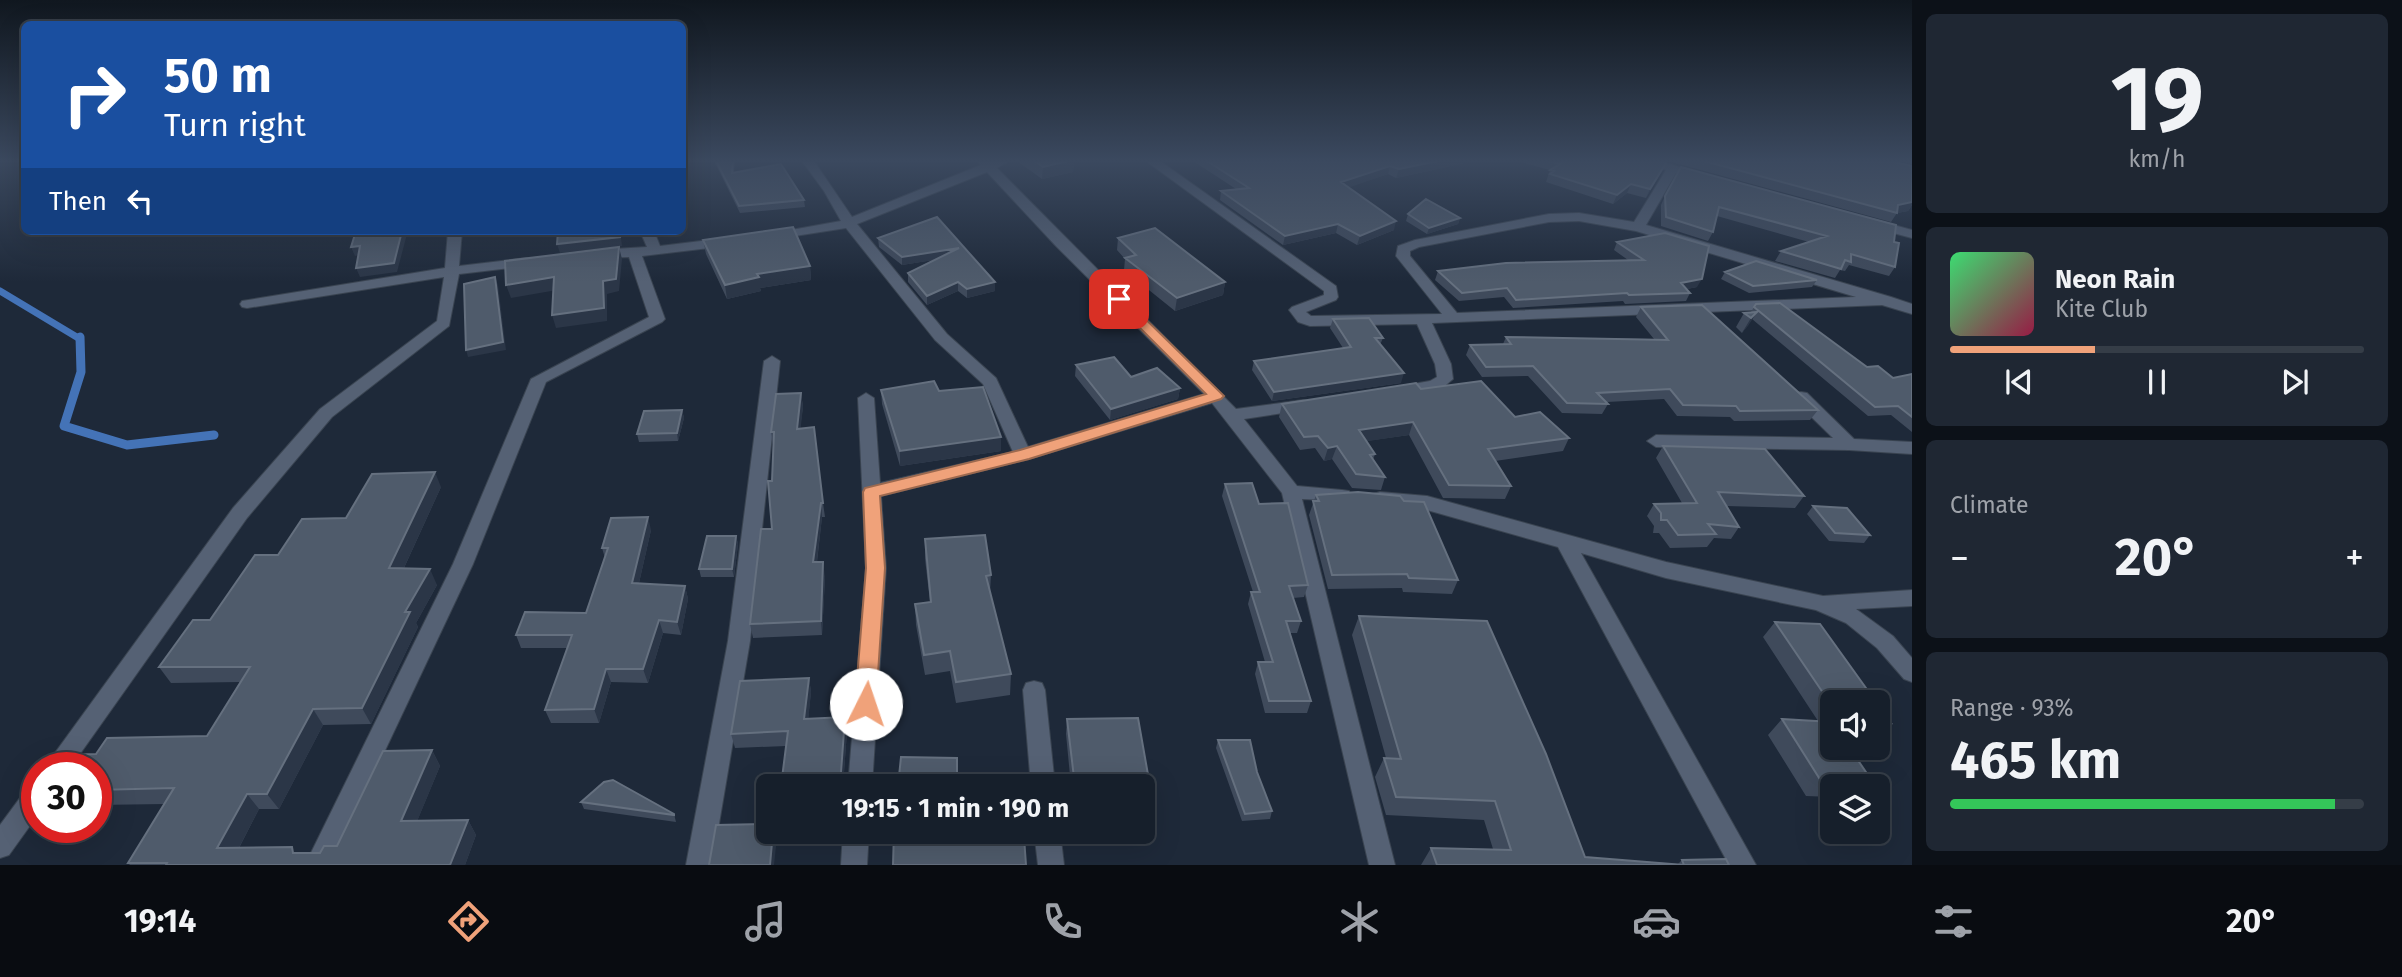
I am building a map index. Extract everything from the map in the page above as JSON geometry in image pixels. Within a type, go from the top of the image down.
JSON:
[{"type":"street","points":[[837,201],[849,223],[942,337],[990,382],[1023,455]]},
{"type":"street","points":[[587,255],[634,253],[833,228],[900,201]]},
{"type":"street","points":[[1025,201],[1060,242],[1216,396],[1291,492],[1382,865]]},
{"type":"street","points":[[1208,201],[1331,289],[1331,297],[1297,310],[1303,318],[1310,321],[1701,309],[1885,300]]},
{"type":"street","points":[[1638,227],[1653,201]]},
{"type":"street","points":[[1453,318],[1403,256],[1403,249],[1415,244],[1549,218],[1579,217],[1638,227],[1912,309]]},
{"type":"street","points":[[1856,218],[1912,234]]},
{"type":"street","points":[[1895,229],[1912,222]]},
{"type":"street","points":[[68,752],[240,513],[326,413],[444,323],[455,235]]},
{"type":"street","points":[[649,235],[655,250]]},
{"type":"street","points":[[318,865],[449,594],[515,446],[539,379],[657,319],[634,253]]},
{"type":"street","points":[[247,304],[452,271],[549,259]]},
{"type":"street","points":[[1701,309],[1721,326]]},
{"type":"street","points":[[1376,396],[1435,385],[1445,379],[1443,364],[1422,319]]},
{"type":"street","points":[[699,865],[739,641],[772,361]]},
{"type":"street","points":[[1792,387],[1849,443]]},
{"type":"street","points":[[871,492],[1023,455],[1216,396]]},
{"type":"street","points":[[861,774],[876,568],[866,398]]},
{"type":"street","points":[[1233,415],[1323,403]]},
{"type":"street","points":[[1656,441],[1849,443],[1912,448]]},
{"type":"street","points":[[1291,492],[1427,503],[1666,570],[1820,603],[1853,617],[1885,642],[1912,673]]},
{"type":"street","points":[[1565,542],[1743,865]]},
{"type":"street","points":[[1820,603],[1912,598]]},
{"type":"street","points":[[1034,690],[1042,774]]},
{"type":"street","points":[[0,846],[21,816]]},
{"type":"street","points":[[854,865],[855,844]]},
{"type":"street","points":[[1049,844],[1051,865]]},
{"type":"building","points":[[737,201],[789,201],[739,206]]},
{"type":"building","points":[[1236,201],[1368,201],[1396,221],[1360,236],[1338,224],[1285,236]]},
{"type":"building","points":[[1423,201],[1430,201],[1460,218],[1429,228],[1408,214]]},
{"type":"building","points":[[1665,201],[1808,201],[1896,225],[1894,242],[1899,243],[1895,267],[1851,254],[1851,262],[1845,260],[1841,269],[1781,251],[1827,236],[1719,207],[1713,232],[1666,217]]},
{"type":"building","points":[[1854,201],[1912,201],[1898,205],[1897,213]]},
{"type":"building","points":[[937,217],[995,282],[967,289],[958,282],[927,296],[908,273],[959,248],[902,257],[878,238]]},
{"type":"building","points":[[793,227],[810,266],[757,274],[759,277],[725,285],[703,240]]},
{"type":"building","points":[[1155,228],[1225,282],[1177,298],[1125,258],[1136,255],[1118,238]]},
{"type":"building","points":[[1665,233],[1709,246],[1702,279],[1681,283],[1690,293],[1627,293],[1516,300],[1507,288],[1462,293],[1438,271],[1506,263],[1644,260],[1617,242]]},
{"type":"building","points":[[355,235],[401,235],[394,263],[356,268],[360,246],[351,247]]},
{"type":"building","points":[[558,235],[620,237],[557,244]]},
{"type":"building","points":[[619,247],[616,279],[603,281],[604,308],[552,315],[554,277],[506,285],[505,261]]},
{"type":"building","points":[[1756,261],[1817,280],[1753,286],[1725,272]]},
{"type":"building","points":[[495,277],[503,342],[466,350],[464,284]]},
{"type":"building","points":[[1780,303],[1867,367],[1878,366],[1893,378],[1912,374],[1912,417],[1898,406],[1875,407],[1754,307],[1756,304]]},
{"type":"building","points":[[1702,305],[1818,410],[1740,411],[1736,406],[1683,405],[1670,389],[1597,393],[1608,404],[1567,403],[1533,366],[1486,367],[1470,345],[1511,344],[1506,337],[1668,340],[1641,307]]},
{"type":"building","points":[[1757,312],[1751,318],[1744,313]]},
{"type":"building","points":[[1369,318],[1383,338],[1375,338],[1404,373],[1274,392],[1254,361],[1351,347],[1333,319]]},
{"type":"building","points":[[1114,357],[1131,377],[1157,368],[1180,388],[1111,409],[1076,365]]},
{"type":"building","points":[[934,381],[939,391],[983,387],[1001,437],[900,451],[881,390]]},
{"type":"building","points":[[1481,381],[1515,417],[1540,412],[1569,438],[1488,449],[1511,486],[1449,485],[1413,422],[1359,430],[1375,454],[1370,455],[1385,477],[1356,474],[1337,446],[1328,448],[1318,436],[1304,437],[1282,404],[1416,383],[1421,389]]},
{"type":"building","points":[[801,393],[797,429],[814,427],[823,503],[813,562],[823,562],[821,621],[750,624],[761,529],[772,529],[768,481],[772,481],[774,432],[771,432],[776,394]]},
{"type":"building","points":[[682,410],[677,433],[637,434],[644,411]]},
{"type":"building","points":[[1663,446],[1765,449],[1804,496],[1718,492],[1739,527],[1708,524],[1716,534],[1678,535],[1667,520],[1661,520],[1661,513],[1654,504],[1697,503]]},
{"type":"building","points":[[435,472],[389,568],[430,569],[405,612],[410,612],[362,708],[313,709],[267,794],[247,794],[217,848],[292,847],[293,853],[320,853],[324,846],[337,846],[383,751],[432,750],[401,821],[468,820],[450,865],[128,863],[174,788],[112,790],[112,752],[97,752],[107,738],[207,736],[250,667],[159,667],[193,620],[210,620],[255,555],[278,555],[302,519],[346,518],[372,474]]},
{"type":"building","points":[[1252,483],[1259,504],[1288,503],[1308,585],[1289,586],[1301,621],[1286,621],[1311,701],[1269,701],[1258,662],[1273,662],[1251,592],[1260,592],[1225,484]]},
{"type":"building","points":[[1358,492],[1400,496],[1404,501],[1424,502],[1458,580],[1409,578],[1407,574],[1332,575],[1313,501],[1319,501],[1316,495]]},
{"type":"building","points":[[1813,506],[1847,508],[1870,535],[1835,533]]},
{"type":"building","points":[[648,517],[632,583],[685,586],[677,622],[659,620],[643,669],[606,669],[594,709],[545,710],[572,635],[516,635],[525,612],[586,613],[608,548],[602,548],[611,518]]},
{"type":"building","points":[[985,535],[991,575],[986,576],[1011,674],[956,682],[950,651],[924,655],[915,604],[931,602],[925,539]]},
{"type":"building","points":[[707,536],[736,536],[732,569],[699,569]]},
{"type":"building","points":[[1359,616],[1487,621],[1546,754],[1585,857],[1684,865],[1437,865],[1431,848],[1511,850],[1495,801],[1396,797],[1384,758],[1401,759]]},
{"type":"building","points":[[1775,622],[1820,624],[1867,690],[1821,690]]},
{"type":"building","points":[[809,678],[804,719],[845,717],[841,774],[783,774],[788,731],[731,734],[740,681]]},
{"type":"building","points":[[1138,718],[1148,774],[1074,774],[1067,719]]},
{"type":"building","points":[[1782,719],[1820,721],[1820,760],[1858,760],[1867,774],[1820,774],[1820,779]]},
{"type":"building","points":[[1218,740],[1250,740],[1257,772],[1272,811],[1245,814]]},
{"type":"building","points":[[901,757],[957,758],[957,774],[899,774]]},
{"type":"building","points":[[613,780],[674,815],[581,802],[604,782]]},
{"type":"building","points":[[756,824],[756,844],[772,844],[770,865],[709,865],[716,825]]},
{"type":"building","points":[[894,844],[1024,844],[1026,865],[893,865]]},
{"type":"building","points":[[1726,859],[1729,865],[1684,865],[1682,860]]},
{"type":"waterway","points":[[0,291],[80,339]]},
{"type":"waterway","points":[[80,337],[81,372],[64,426],[127,445],[214,435]]},
{"type":"route","points":[[866,704],[876,568],[871,492],[1023,455],[1216,396],[1119,299]]}]
